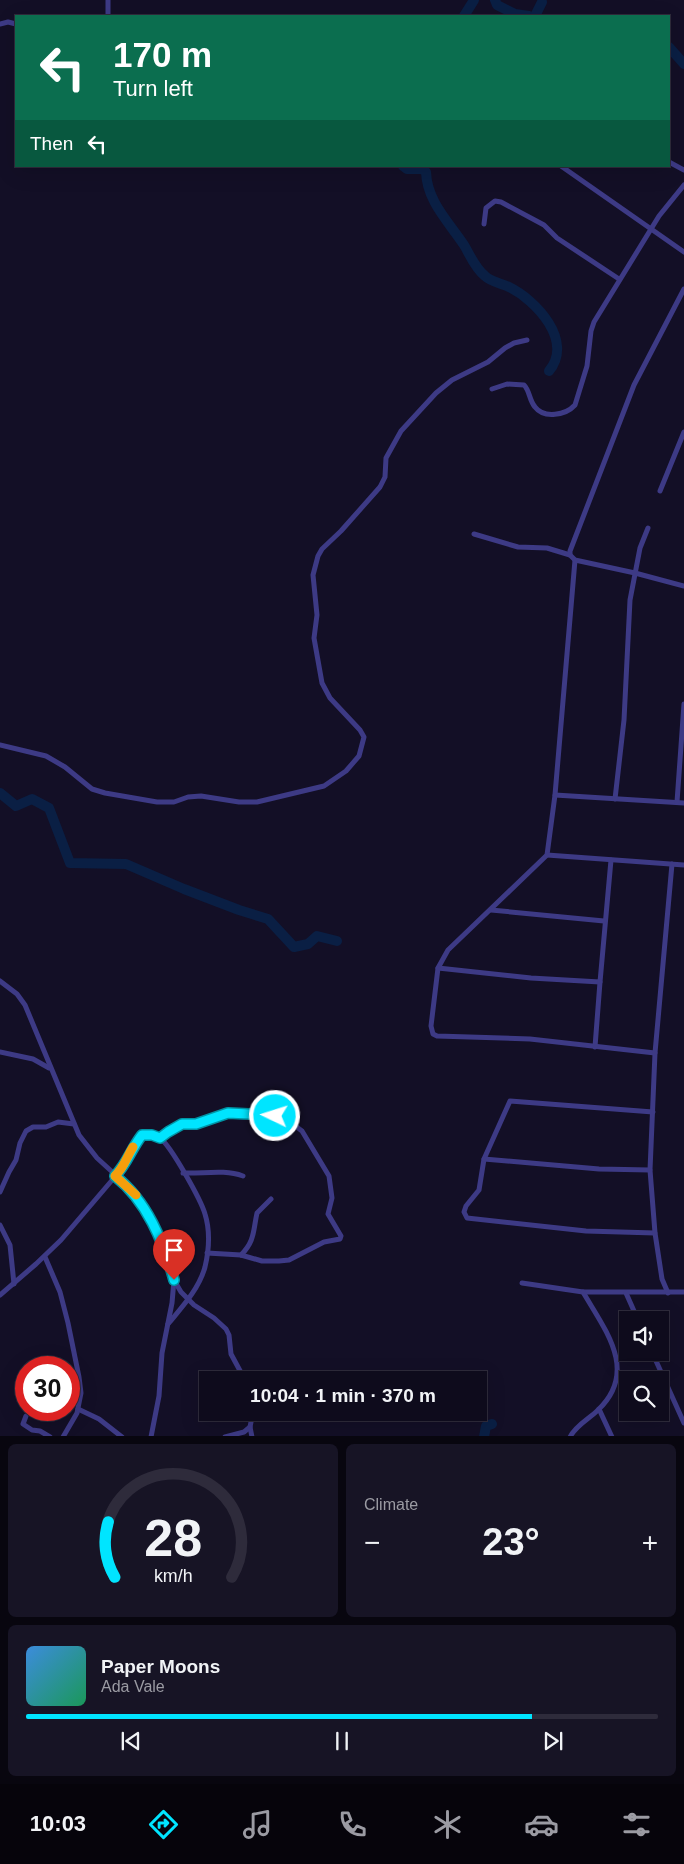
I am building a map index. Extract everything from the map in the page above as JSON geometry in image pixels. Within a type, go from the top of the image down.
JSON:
[{"type":"street","points":[[108,0],[108,15]]},
{"type":"street","points":[[0,24],[8,22],[15,24]]},
{"type":"street","points":[[670,163],[684,170]]},
{"type":"street","points":[[562,167],[684,252]]},
{"type":"street","points":[[492,389],[507,384],[524,385],[529,390],[534,407],[542,412],[560,414],[572,409],[576,405],[587,366],[591,331],[601,308],[651,228],[684,185]]},
{"type":"street","points":[[484,224],[486,208],[495,201],[501,202],[544,225],[557,238],[619,279]]},
{"type":"street","points":[[570,555],[630,395],[684,289]]},
{"type":"street","points":[[0,745],[46,756],[65,767],[92,789],[157,802],[174,802],[188,797],[201,796],[239,802],[257,802],[324,786],[346,771],[360,756],[364,737],[360,730],[330,698],[322,683],[314,638],[317,615],[312,575],[318,556],[322,549],[341,531],[380,487],[385,477],[386,458],[401,431],[436,393],[452,380],[488,362],[505,348],[514,343],[528,340]]},
{"type":"street","points":[[660,491],[684,432]]},
{"type":"street","points":[[615,799],[625,700],[629,608],[640,548],[648,528]]},
{"type":"street","points":[[474,534],[518,547],[547,548],[570,555],[575,560],[636,573],[684,586]]},
{"type":"street","points":[[575,560],[555,795],[546,855],[448,950],[438,968],[431,1026],[433,1034],[437,1036],[530,1039],[655,1053]]},
{"type":"street","points":[[677,802],[684,704]]},
{"type":"street","points":[[555,795],[684,803]]},
{"type":"street","points":[[546,855],[684,865]]},
{"type":"street","points":[[595,1047],[604,921],[611,860]]},
{"type":"street","points":[[668,1293],[662,1279],[654,1233],[650,1170],[655,1053],[672,864]]},
{"type":"street","points":[[490,910],[604,921]]},
{"type":"street","points":[[438,968],[531,978],[600,982]]},
{"type":"street","points":[[0,981],[10,987],[22,1000],[74,1124],[90,1151],[132,1190],[144,1205],[164,1249],[174,1280],[188,1300],[226,1329],[229,1335],[231,1354],[240,1371]]},
{"type":"street","points":[[0,1052],[33,1058],[50,1068]]},
{"type":"street","points":[[653,1112],[510,1101],[484,1159],[479,1190],[464,1208],[464,1215],[467,1218],[586,1231],[654,1233]]},
{"type":"street","points":[[160,1138],[182,1124],[196,1124],[228,1113],[264,1113],[286,1119],[302,1131],[329,1176],[332,1198],[328,1214],[341,1238],[310,1248],[289,1260],[262,1261],[241,1255],[208,1253]]},
{"type":"street","points":[[0,1192],[6,1182],[8,1172],[16,1160],[20,1143],[26,1131],[33,1127],[46,1126],[58,1122],[74,1124]]},
{"type":"street","points":[[0,1295],[61,1240],[125,1165],[128,1155],[142,1135],[152,1135],[160,1138],[168,1147],[183,1173],[205,1214],[208,1233],[208,1253],[201,1280],[188,1300],[168,1324]]},
{"type":"street","points":[[484,1159],[600,1169],[650,1170]]},
{"type":"street","points":[[183,1173],[219,1172],[243,1176]]},
{"type":"street","points":[[241,1255],[252,1241],[256,1228],[257,1213],[271,1199]]},
{"type":"street","points":[[0,1225],[10,1245],[14,1284]]},
{"type":"street","points":[[45,1256],[60,1292],[75,1356]]},
{"type":"street","points":[[151,1436],[174,1280]]},
{"type":"street","points":[[522,1284],[583,1292],[684,1292]]},
{"type":"street","points":[[570,1436],[573,1431],[599,1409],[616,1385],[617,1359],[612,1341],[583,1292]]},
{"type":"street","points":[[626,1293],[634,1311]]},
{"type":"street","points":[[656,1361],[684,1423]]},
{"type":"street","points":[[80,1385],[80,1398]]},
{"type":"street","points":[[599,1409],[612,1436]]},
{"type":"street","points":[[80,1410],[99,1419],[122,1436]]},
{"type":"street","points":[[24,1421],[22,1424],[32,1430],[40,1431],[50,1436]]},
{"type":"street","points":[[63,1436],[71,1421]]},
{"type":"street","points":[[251,1421],[250,1427],[252,1436]]},
{"type":"street","points":[[224,1436],[244,1432],[250,1427]]},
{"type":"waterway","points":[[465,15],[474,0]]},
{"type":"waterway","points":[[495,0],[497,5],[515,14],[522,15]]},
{"type":"waterway","points":[[536,15],[542,2]]},
{"type":"waterway","points":[[670,48],[684,64]]},
{"type":"waterway","points":[[404,167],[407,169],[422,169],[426,172],[427,182],[434,202],[481,273],[490,280],[519,293],[540,311],[554,335],[557,347],[556,359],[549,371]]},
{"type":"waterway","points":[[0,793],[16,806],[32,799],[49,808],[70,863],[126,864],[184,889],[268,919],[294,947],[308,944],[317,936],[337,941]]},
{"type":"waterway","points":[[484,1436],[486,1426],[492,1424]]},
{"type":"slow traffic","points":[[133,1147],[122,1170],[115,1176],[136,1195]]},
{"type":"route","points":[[174,1280],[164,1249],[144,1205],[132,1190],[115,1176],[122,1170],[128,1155],[142,1135],[152,1135],[160,1138],[182,1124],[196,1124],[228,1113],[264,1113],[275,1116]]}]
